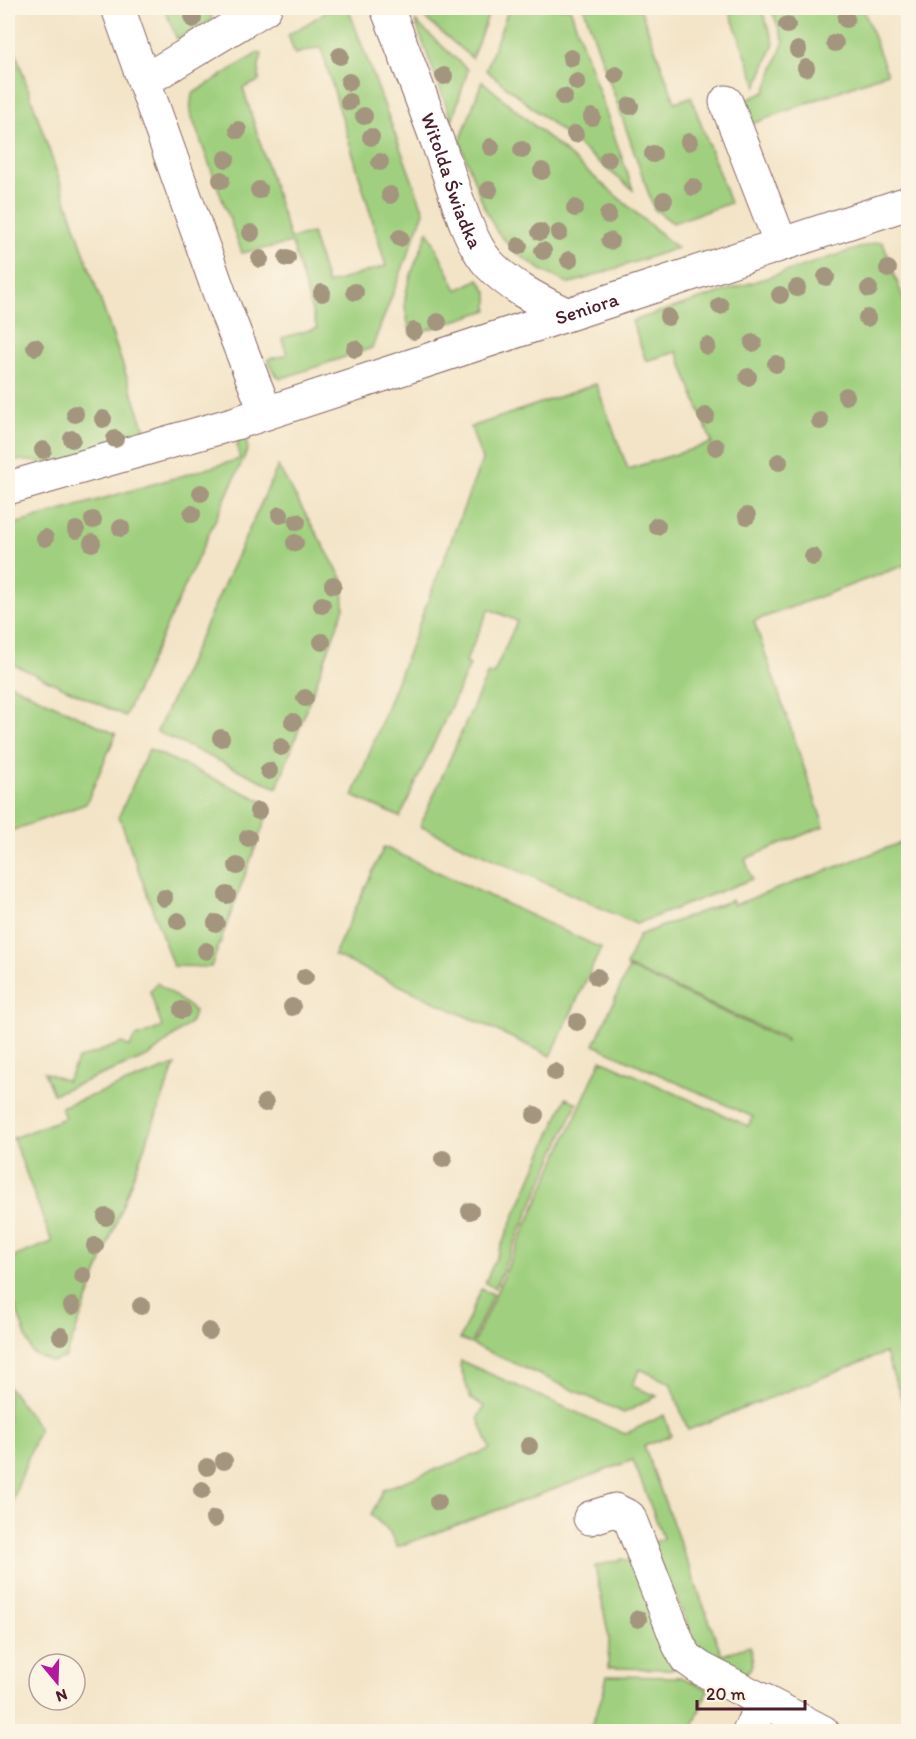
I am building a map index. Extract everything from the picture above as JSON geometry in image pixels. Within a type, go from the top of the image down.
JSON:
[{"type":"street","points":[[118,8],[224,306],[266,413]]},
{"type":"street","points":[[144,81],[265,8]]},
{"type":"street","name":"Witolda Świadka","points":[[387,8],[474,240],[487,262],[507,281],[565,314]]},
{"type":"street","points":[[726,102],[781,244]]},
{"type":"street","name":"Seniora","points":[[8,488],[266,413],[781,244],[906,210]]},
{"type":"street","points":[[590,1518],[615,1510],[629,1517],[686,1658],[700,1668],[823,1731]]},
{"type":"street","points":[[749,1731],[763,1700]]},
{"type":"green space","points":[[164,8],[210,8],[212,20],[177,39]]},
{"type":"green space","points":[[333,8],[348,8],[424,212],[372,348],[280,379],[273,371],[268,359],[287,355],[282,338],[317,328],[292,243],[242,253],[190,112],[192,94],[258,53],[262,54],[259,81],[243,88],[290,239],[312,233],[327,284],[386,266],[321,47],[295,54],[288,35]]},
{"type":"green space","points":[[438,8],[491,8],[472,58],[420,14]]},
{"type":"green space","points":[[509,8],[570,8],[633,190],[486,70]]},
{"type":"green space","points":[[584,8],[640,8],[675,102],[691,97],[730,203],[673,223],[654,209]]},
{"type":"green space","points":[[761,8],[774,43],[757,86],[729,10]]},
{"type":"green space","points":[[771,8],[863,8],[887,73],[749,125],[740,103],[765,92],[784,41]]},
{"type":"green space","points":[[415,21],[468,70],[452,121]]},
{"type":"green space","points":[[8,30],[148,439],[59,464],[8,459]]},
{"type":"green space","points":[[482,81],[677,248],[569,284],[543,271],[518,254],[497,232],[484,207],[460,142]]},
{"type":"green space","points":[[428,231],[457,290],[479,279],[488,294],[488,310],[411,335],[405,303],[406,295],[410,277]]},
{"type":"green space","points":[[878,242],[883,243],[908,312],[908,564],[754,621],[824,826],[745,859],[752,879],[636,924],[420,826],[488,673],[493,675],[517,621],[489,609],[465,663],[470,665],[400,817],[353,796],[482,460],[471,427],[596,384],[628,469],[712,443],[677,352],[646,361],[632,321]]},
{"type":"green space","points":[[240,437],[246,438],[248,449],[125,716],[8,662],[8,526],[240,459],[237,446]]},
{"type":"green space","points":[[278,466],[343,580],[344,608],[277,788],[157,732]]},
{"type":"green space","points":[[8,683],[116,734],[86,804],[8,832]]},
{"type":"green space","points":[[149,749],[271,805],[211,967],[173,966],[119,816]]},
{"type":"green space","points":[[908,840],[908,1416],[885,1353],[688,1430],[670,1383],[640,1369],[632,1386],[657,1396],[624,1413],[460,1339],[481,1289],[493,1294],[472,1341],[474,1342],[601,1060],[748,1126],[753,1117],[594,1045],[629,968],[786,1041],[785,1038],[626,966],[639,935],[732,900],[734,905]]},
{"type":"green space","points":[[384,847],[601,948],[551,1056],[334,955]]},
{"type":"green space","points":[[157,983],[195,1011],[190,1023],[149,1056],[53,1094],[44,1072],[67,1081],[78,1059],[122,1043],[130,1047],[134,1038],[162,1027],[150,992]]},
{"type":"green space","points":[[175,1065],[66,1357],[52,1362],[32,1353],[8,1286],[8,1259],[52,1242],[13,1138],[65,1118],[61,1107]]},
{"type":"green space","points":[[566,1098],[577,1103],[495,1288],[485,1283]]},
{"type":"green space","points":[[461,1361],[625,1434],[664,1415],[671,1436],[644,1446],[722,1655],[749,1646],[752,1662],[748,1672],[744,1675],[701,1655],[652,1544],[663,1538],[633,1460],[397,1547],[389,1531],[371,1515],[384,1489],[490,1449],[478,1418],[484,1406],[471,1399],[460,1367]]},
{"type":"green space","points":[[8,1386],[39,1428],[8,1513]]},
{"type":"green space","points":[[623,1559],[633,1564],[675,1669],[608,1668],[609,1638],[595,1566]]},
{"type":"green space","points":[[607,1676],[681,1677],[708,1689],[692,1729],[698,1731],[589,1732]]}]
